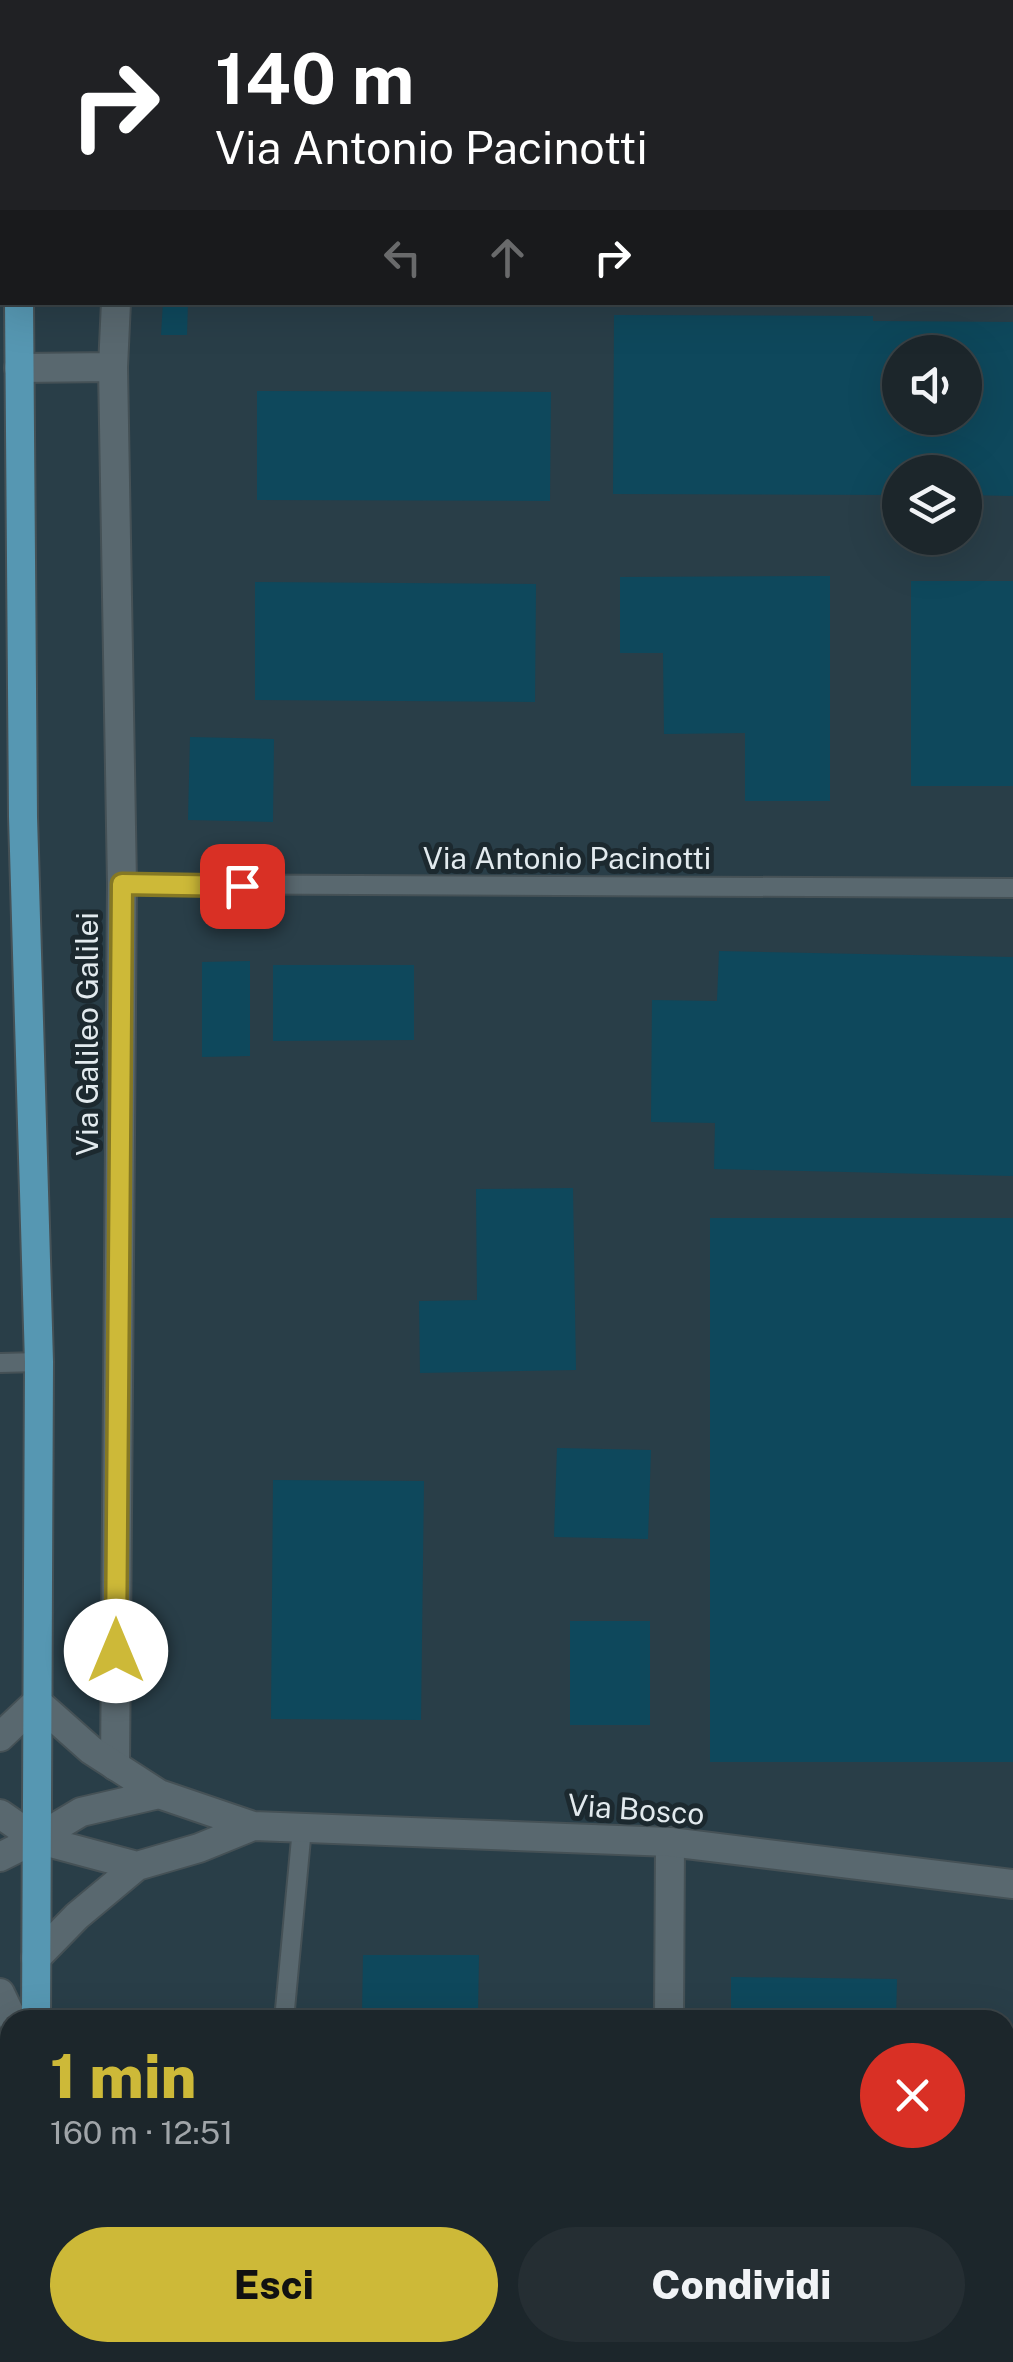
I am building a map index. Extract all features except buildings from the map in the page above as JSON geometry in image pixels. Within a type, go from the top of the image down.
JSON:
[{"type":"main road","points":[[20,305],[12,817],[39,1362],[36,2010]]},
{"type":"street","name":"Via Galileo Galilei","points":[[115,1766],[122,884],[113,367],[116,305]]},
{"type":"street","points":[[20,368],[113,367]]},
{"type":"street","points":[[0,1737],[37,1702]]},
{"type":"street","name":"Via Bosco","points":[[37,1702],[91,1750],[159,1794],[254,1826],[670,1842],[1013,1884]]},
{"type":"street","points":[[0,1857],[81,1812],[159,1794]]},
{"type":"street","points":[[0,1814],[36,1838],[137,1866]]},
{"type":"street","name":"Via Bosco","points":[[36,1958],[76,1916],[137,1866],[199,1848],[254,1826]]},
{"type":"street","points":[[669,2010],[670,1842]]},
{"type":"lane","name":"Via Antonio Pacinotti","points":[[122,884],[1013,888]]},
{"type":"lane","points":[[0,1363],[39,1362]]},
{"type":"lane","points":[[285,2010],[302,1828]]},
{"type":"shaded area","points":[[0,305],[1013,305],[1013,2010],[0,2010]]},
{"type":"route","points":[[116,1651],[122,884],[242,886]]}]
